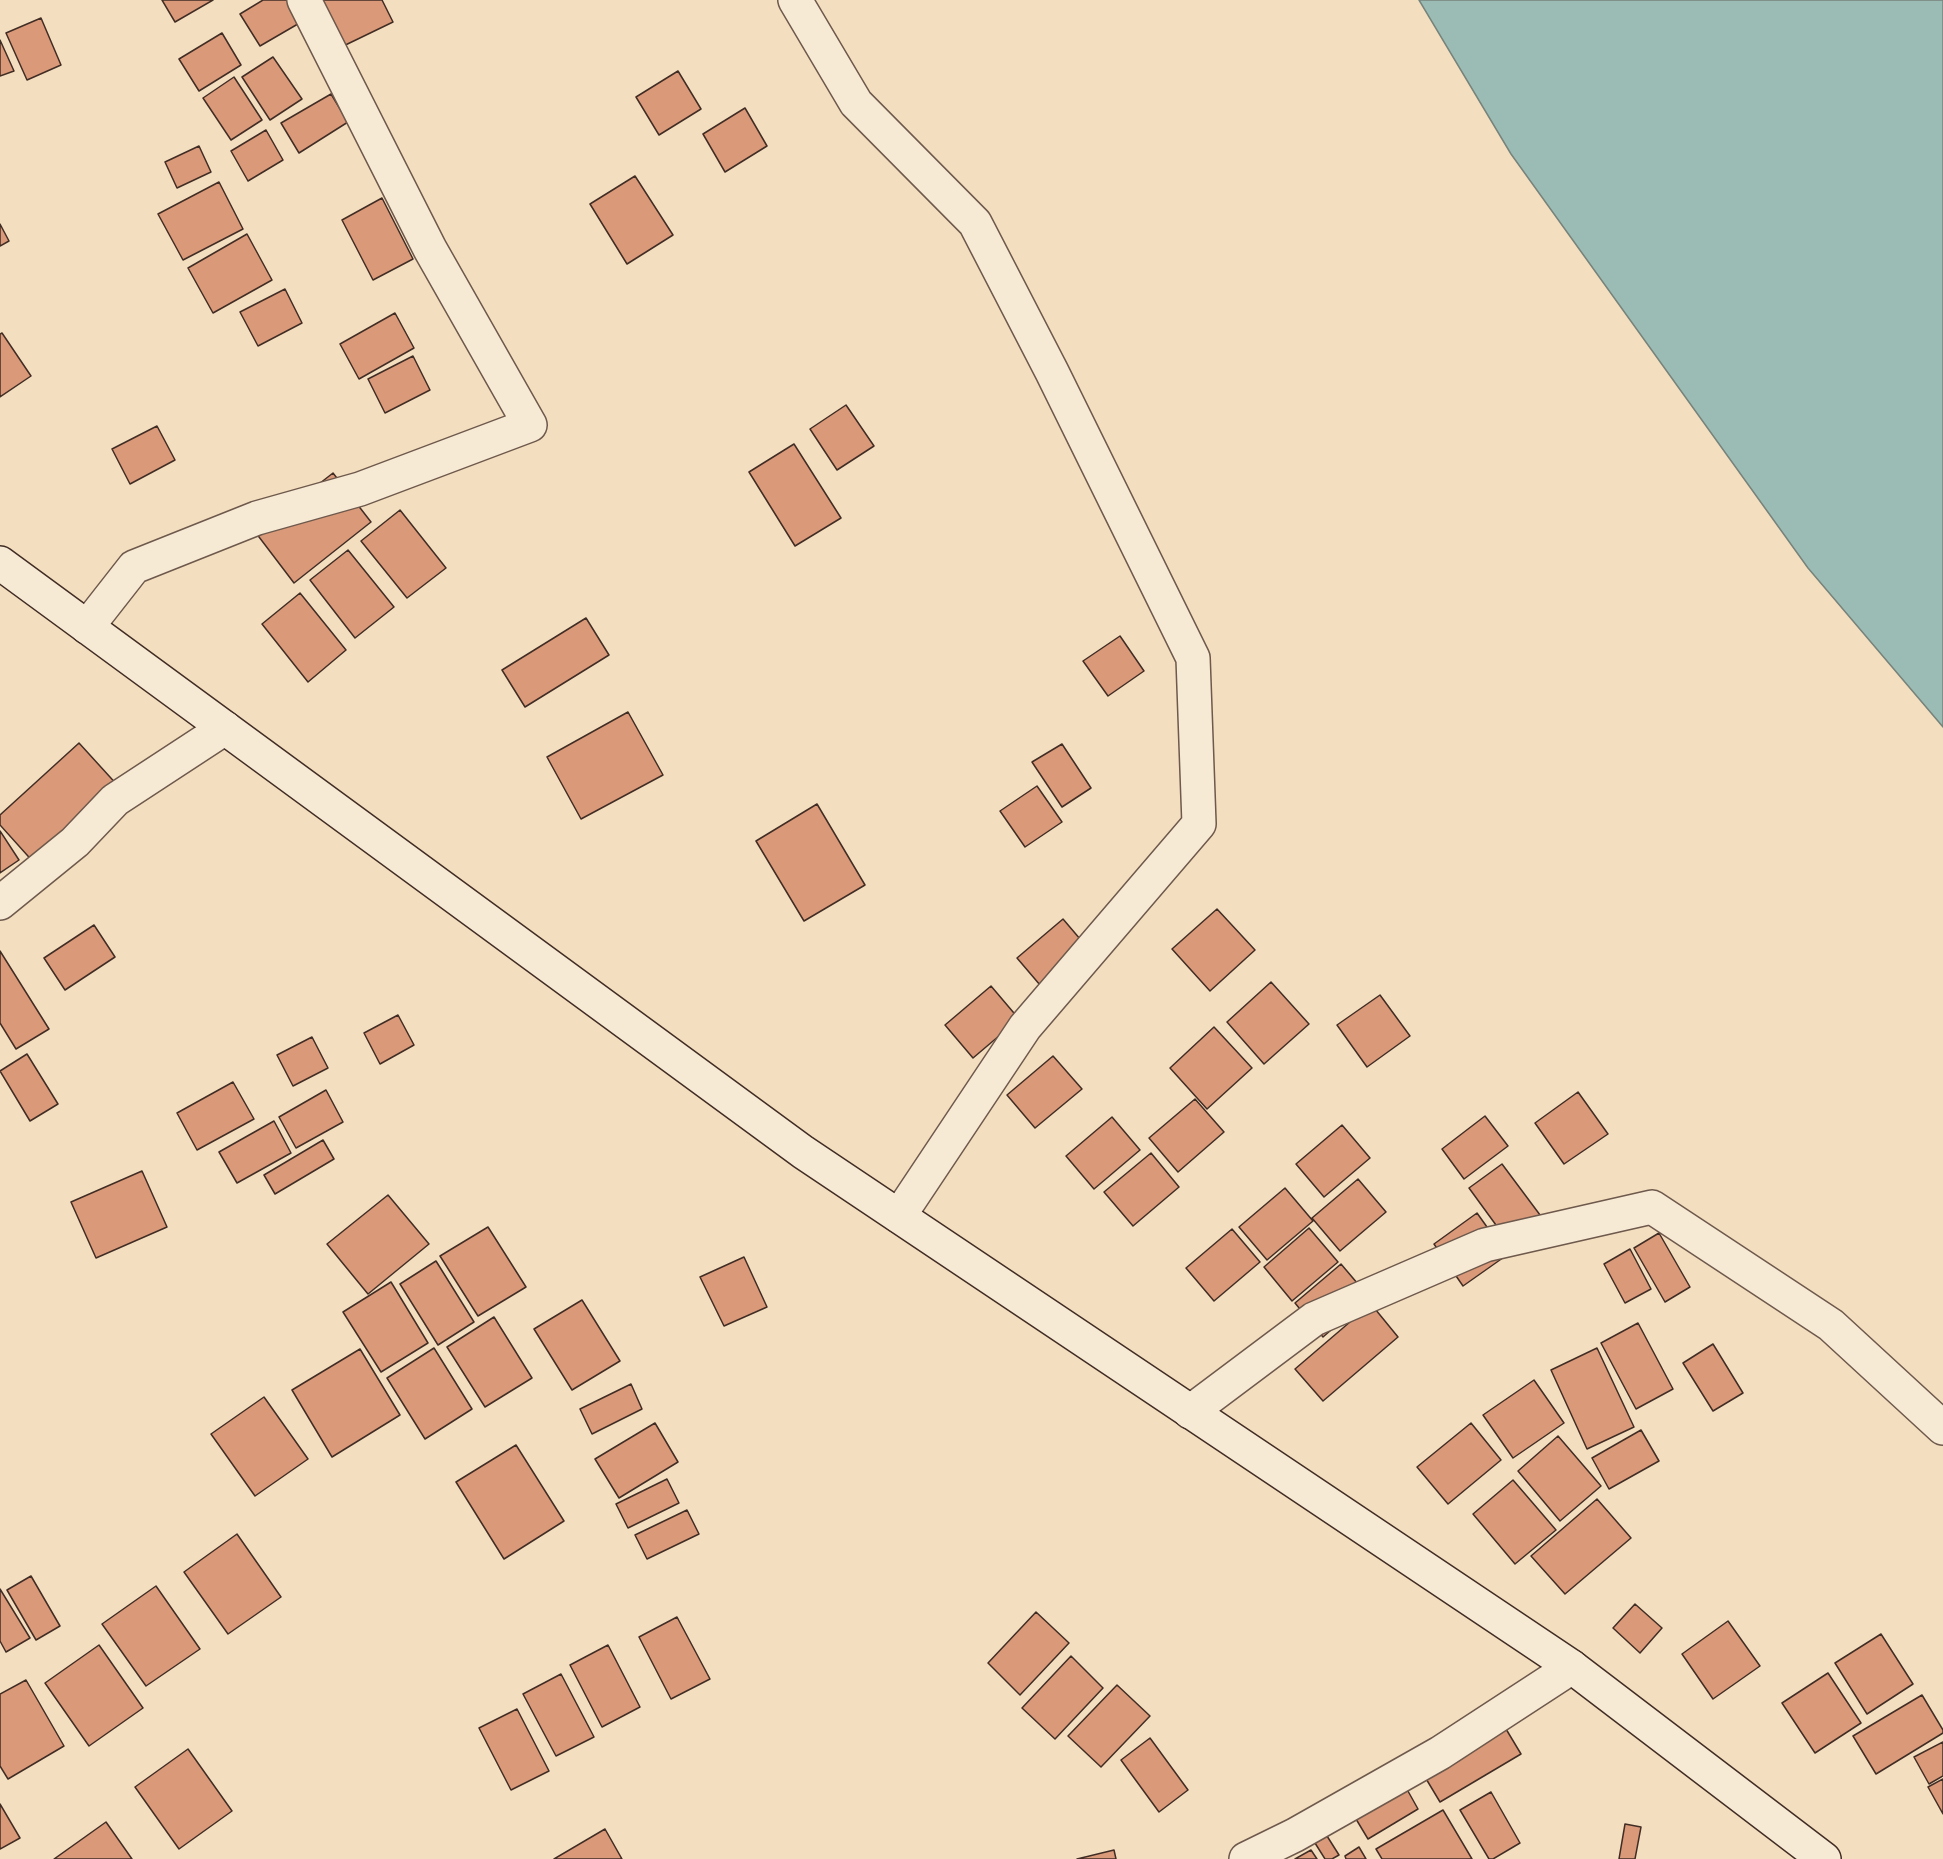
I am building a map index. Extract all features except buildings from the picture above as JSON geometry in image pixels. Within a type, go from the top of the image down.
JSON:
[{"type":"street","points":[[87,627],[134,567],[257,518],[360,489],[530,425],[430,249],[303,0]]},
{"type":"street","points":[[795,0],[856,104],[975,223],[1052,372],[1193,658],[1200,824],[1025,1027],[899,1216]]},
{"type":"street","points":[[0,563],[803,1152],[1572,1667],[1824,1859]]},
{"type":"street","points":[[0,903],[75,842],[115,800],[225,728]]},
{"type":"street","points":[[1190,1412],[1314,1319],[1485,1245],[1653,1207],[1831,1324],[1943,1428]]},
{"type":"street","points":[[1246,1859],[1295,1835],[1440,1753],[1572,1667]]},
{"type":"water","points":[[1419,0],[1943,0],[1943,727],[1808,568],[1511,154]]}]
